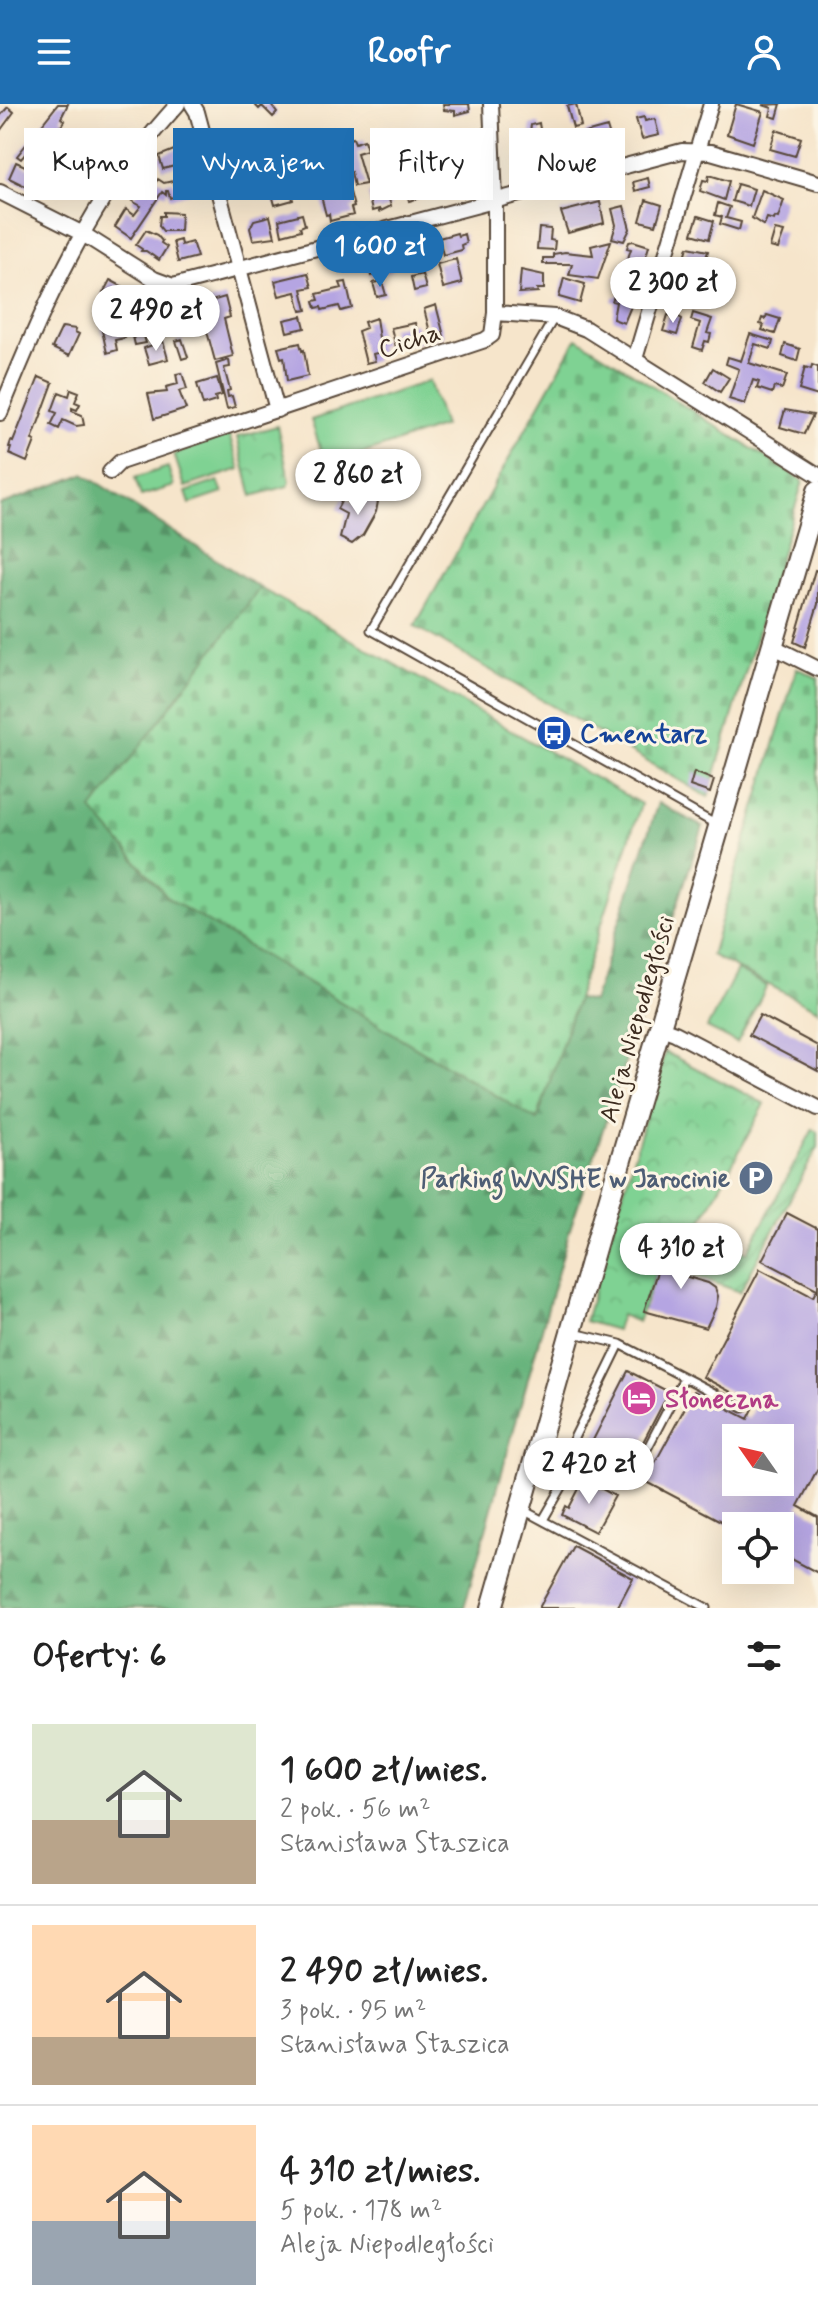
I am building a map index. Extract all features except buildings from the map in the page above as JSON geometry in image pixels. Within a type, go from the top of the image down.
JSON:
[{"type":"main road","name":"Aleja Niepodległości","points":[[492,1608],[818,491]]},
{"type":"street","points":[[0,413],[31,336],[83,234],[126,165],[178,104]]},
{"type":"street","points":[[192,104],[197,112],[277,410]]},
{"type":"street","points":[[491,104],[495,313],[555,317],[586,329],[818,475]]},
{"type":"street","points":[[635,359],[711,104]]},
{"type":"street","points":[[0,192],[83,234],[164,284],[181,285],[495,200],[697,150],[818,183]]},
{"type":"street","name":"Cicha","points":[[110,472],[120,462],[485,340],[495,328],[495,313]]},
{"type":"street","points":[[772,646],[818,669]]},
{"type":"street","points":[[661,1028],[818,1108]]},
{"type":"lane","points":[[555,317],[371,630],[719,827]]},
{"type":"lane","points":[[572,1333],[620,1344],[743,1408]]},
{"type":"lane","points":[[620,1344],[573,1440],[576,1453],[624,1477],[635,1472],[684,1378]]},
{"type":"lane","points":[[543,1520],[565,1482]]},
{"type":"lane","points":[[521,1509],[707,1608]]},
{"type":"green space","points":[[577,338],[803,481],[708,797],[415,626]]},
{"type":"green space","points":[[429,381],[444,426],[326,466],[311,420]]},
{"type":"green space","points":[[277,426],[290,482],[288,486],[252,496],[237,437]]},
{"type":"green space","points":[[229,435],[240,469],[185,487],[174,454]]},
{"type":"green space","points":[[168,467],[174,486],[141,496],[135,478]]},
{"type":"green space","points":[[84,474],[260,588],[93,810],[168,898],[537,1120],[577,999],[593,1002],[658,803],[703,827],[569,1232],[464,1608],[0,1608],[0,505]]},
{"type":"green space","points":[[218,481],[223,493],[190,504],[186,492]]},
{"type":"green space","points":[[260,588],[641,804],[537,1120],[168,898],[92,810]]},
{"type":"green space","points":[[797,668],[818,678],[818,1010],[711,955]]},
{"type":"green space","points":[[737,970],[767,986],[737,1043],[707,1028]]},
{"type":"green space","points":[[665,1052],[765,1104],[689,1244],[668,1238],[638,1322],[621,1315],[616,1330],[585,1321]]},
{"type":"green space","points":[[813,1129],[818,1132],[818,1147],[740,1292],[687,1273],[695,1248],[689,1244],[698,1227],[747,1253]]},
{"type":"place","name":"Cmentarz","points":[[554,733]]},
{"type":"place","name":"Parking WWSHE w Jarocinie","points":[[756,1178]]},
{"type":"place","name":"Słoneczna","points":[[639,1398]]}]
